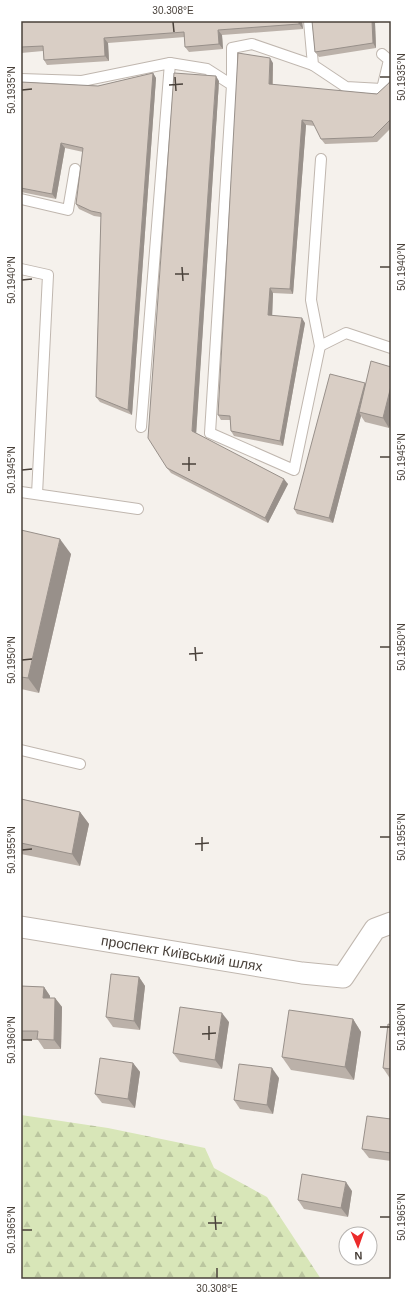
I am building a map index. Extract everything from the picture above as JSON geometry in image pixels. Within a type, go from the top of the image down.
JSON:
[{"type":"street","name":"проспект Київський шлях","points":[[21,927],[302,974],[343,977],[376,929],[391,923]]},
{"type":"lane","points":[[309,21],[313,65]]},
{"type":"lane","points":[[321,159],[311,300],[320,346],[294,470],[210,433],[232,85],[232,48],[252,44],[313,65],[346,87],[382,89],[389,60],[382,54]]},
{"type":"lane","points":[[21,79],[82,81],[170,63],[207,69],[232,85]]},
{"type":"lane","points":[[141,427],[170,63]]},
{"type":"lane","points":[[21,199],[68,210],[75,169]]},
{"type":"lane","points":[[21,268],[48,275],[37,494]]},
{"type":"lane","points":[[320,346],[346,333],[391,348]]},
{"type":"lane","points":[[21,492],[138,509]]},
{"type":"lane","points":[[21,750],[80,764]]},
{"type":"green space","points":[[21,1115],[108,1128],[205,1148],[214,1168],[267,1197],[321,1279],[21,1279]]},
{"type":"building","points":[[299,21],[299,24],[218,30],[219,44],[185,47],[184,32],[104,38],[105,56],[44,60],[43,46],[21,47],[21,22]]},
{"type":"building","points":[[312,21],[372,21],[373,43],[315,52]]},
{"type":"building","points":[[238,53],[270,58],[269,84],[377,94],[391,81],[391,119],[373,137],[321,139],[312,121],[302,120],[290,289],[270,288],[268,315],[302,318],[280,441],[231,431],[230,416],[218,415]]},
{"type":"building","points":[[153,73],[128,410],[96,397],[101,213],[91,211],[76,204],[83,148],[61,143],[52,194],[21,188],[21,82],[98,86]]},
{"type":"building","points":[[174,73],[216,76],[192,431],[284,479],[265,518],[167,468],[148,438]]},
{"type":"building","points":[[371,361],[391,367],[391,386],[383,418],[359,412]]},
{"type":"building","points":[[330,374],[365,383],[329,518],[294,509]]},
{"type":"building","points":[[21,530],[60,539],[28,678],[21,677]]},
{"type":"building","points":[[21,799],[80,812],[72,854],[21,843]]},
{"type":"building","points":[[111,974],[139,977],[134,1021],[106,1017]]},
{"type":"building","points":[[21,986],[44,987],[43,998],[55,998],[54,1040],[37,1039],[38,1031],[21,1031]]},
{"type":"building","points":[[180,1007],[222,1013],[215,1060],[173,1053]]},
{"type":"building","points":[[289,1010],[353,1019],[345,1067],[282,1057]]},
{"type":"building","points":[[388,1024],[391,1025],[391,1069],[383,1068]]},
{"type":"building","points":[[100,1058],[133,1063],[128,1099],[95,1094]]},
{"type":"building","points":[[239,1064],[272,1068],[267,1105],[234,1100]]},
{"type":"building","points":[[367,1116],[391,1119],[391,1153],[362,1149]]},
{"type":"building","points":[[302,1174],[346,1182],[341,1208],[298,1200]]}]
